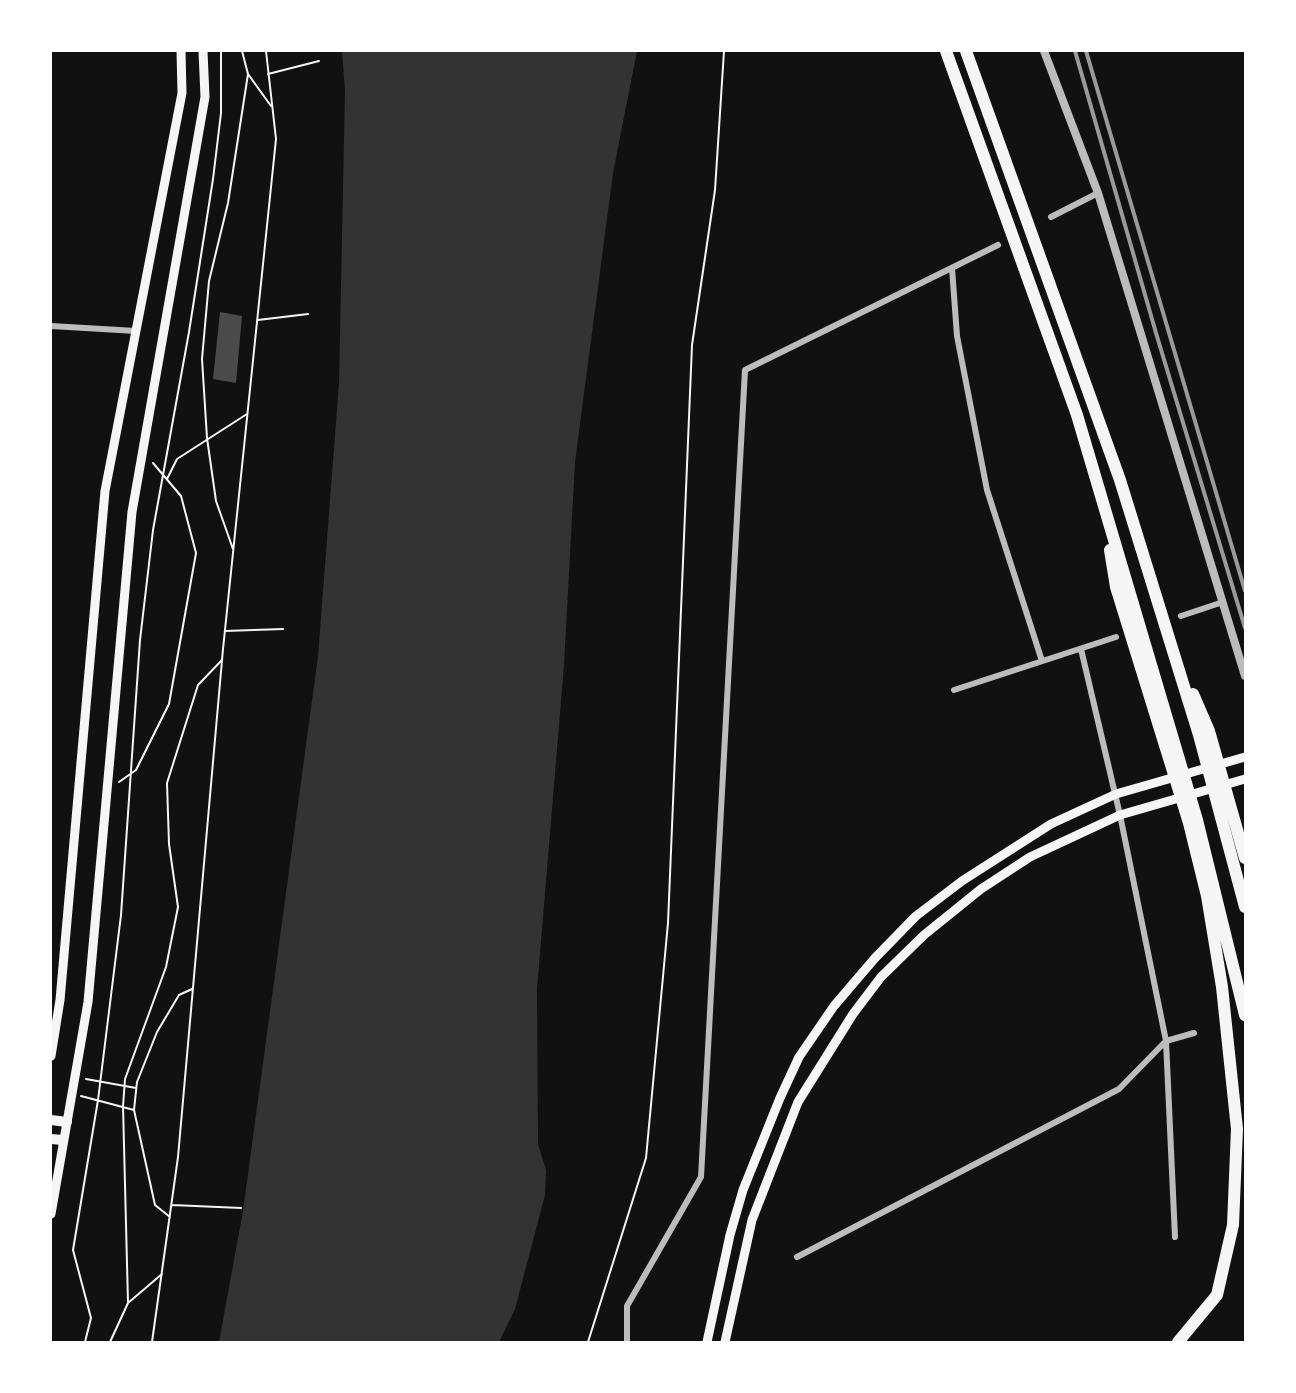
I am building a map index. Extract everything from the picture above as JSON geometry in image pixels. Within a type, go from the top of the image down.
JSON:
[{"type":"highway","points":[[946,51],[1077,415],[1169,745],[1193,822],[1245,1015]]},
{"type":"highway","points":[[966,51],[1120,480],[1170,643],[1232,810],[1245,858]]},
{"type":"highway","points":[[1204,733],[1219,814],[1245,907]]},
{"type":"highway","points":[[1178,1342],[1217,1294],[1233,1225],[1237,1129],[1222,987],[1193,822]]},
{"type":"main road","points":[[51,1056],[60,1000],[105,491],[182,93],[181,51]]},
{"type":"main road","points":[[51,1214],[88,1002],[132,512],[205,97],[203,51]]},
{"type":"main road","points":[[707,1342],[730,1235],[743,1190],[799,1057],[834,1006],[909,922],[962,881],[1051,824],[1116,794],[1245,757]]},
{"type":"main road","points":[[725,1342],[752,1220],[793,1113],[827,1053],[874,986],[924,935],[981,889],[1030,857],[1120,815],[1245,779]]},
{"type":"main road","points":[[51,1120],[67,1122]]},
{"type":"main road","points":[[51,1139],[63,1140]]},
{"type":"street","points":[[1044,51],[1098,193],[1245,676]]},
{"type":"street","points":[[1051,217],[1098,193]]},
{"type":"street","points":[[627,1342],[627,1306],[701,1177],[745,370],[998,244]]},
{"type":"street","points":[[952,268],[957,336],[987,490],[1042,661]]},
{"type":"street","points":[[51,326],[136,331]]},
{"type":"street","points":[[1181,616],[1222,602]]},
{"type":"street","points":[[954,690],[1116,637]]},
{"type":"street","points":[[1081,649],[1116,794],[1166,1041],[1175,1237]]},
{"type":"street","points":[[797,1257],[1119,1089],[1166,1041],[1194,1033]]},
{"type":"path","points":[[85,1342],[91,1318],[73,1251],[98,1100],[121,915],[140,640],[153,530],[213,179],[221,113],[221,51]]},
{"type":"path","points":[[242,51],[248,74],[272,107]]},
{"type":"path","points":[[152,1342],[172,1205],[222,660],[276,139],[266,51]]},
{"type":"path","points":[[588,1342],[646,1158],[668,923],[692,345],[715,190],[724,51]]},
{"type":"path","points":[[268,74],[319,61]]},
{"type":"path","points":[[233,551],[216,501],[207,438],[202,359],[209,281],[228,202],[248,74]]},
{"type":"path","points":[[258,320],[308,314]]},
{"type":"path","points":[[167,479],[177,459],[248,413]]},
{"type":"path","points":[[107,791],[136,770],[169,704],[196,553],[181,496],[142,450]]},
{"type":"path","points":[[225,631],[283,629]]},
{"type":"path","points":[[128,1303],[123,1106],[125,1085],[166,967],[178,907],[168,844],[167,783],[198,685],[222,660]]},
{"type":"path","points":[[170,1217],[155,1205],[134,1110],[136,1088],[157,1032],[179,995],[193,988]]},
{"type":"path","points":[[75,1077],[136,1088]]},
{"type":"path","points":[[72,1094],[134,1110]]},
{"type":"path","points":[[172,1205],[241,1208]]},
{"type":"path","points":[[110,1342],[128,1303],[162,1274]]},
{"type":"shaded area","points":[[342,51],[637,51],[613,173],[575,462],[564,665],[537,989],[538,1144],[546,1170],[545,1195],[515,1309],[499,1342],[219,1342],[243,1211],[318,656],[339,383],[345,91]]},
{"type":"building","points":[[220,312],[242,316],[236,383],[213,379]]},
{"type":"railway","points":[[1075,51],[1156,333],[1245,628]]},
{"type":"railway","points":[[1086,51],[1245,591]]}]
